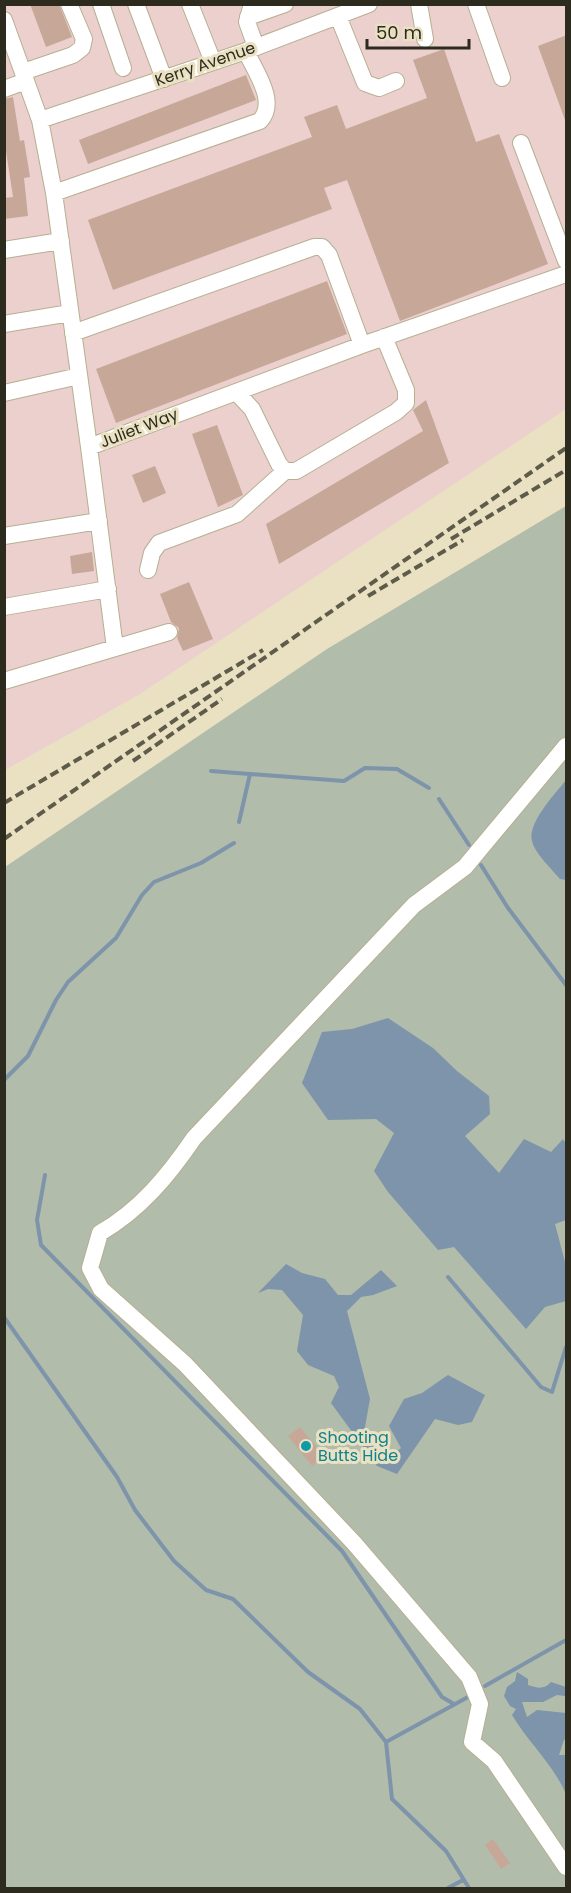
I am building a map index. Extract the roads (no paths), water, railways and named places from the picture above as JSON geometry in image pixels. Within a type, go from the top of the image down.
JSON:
[{"type":"street","points":[[4,89],[73,55],[82,48],[84,39],[69,4]]},
{"type":"street","points":[[101,4],[123,68]]},
{"type":"street","points":[[136,4],[164,79]]},
{"type":"street","points":[[190,4],[213,62]]},
{"type":"street","points":[[54,193],[260,121],[267,113],[269,102],[251,49],[248,27],[250,11],[285,4]]},
{"type":"street","name":"Kerry Avenue","points":[[40,120],[251,49],[369,4]]},
{"type":"street","points":[[419,4],[425,39]]},
{"type":"street","points":[[476,4],[502,78]]},
{"type":"street","points":[[338,16],[365,83],[379,88],[396,81]]},
{"type":"street","name":"Juliet Way","points":[[4,20],[40,120],[54,193],[89,447],[384,337],[567,274]]},
{"type":"street","points":[[521,143],[567,261]]},
{"type":"street","points":[[4,250],[61,241]]},
{"type":"street","points":[[73,333],[314,247],[322,247],[329,255],[362,345]]},
{"type":"street","points":[[4,324],[70,313]]},
{"type":"street","points":[[148,570],[152,553],[159,543],[237,514],[285,471],[296,471],[396,412],[406,403],[406,390],[384,337]]},
{"type":"street","points":[[4,393],[79,376]]},
{"type":"street","points":[[236,392],[252,408],[270,448],[285,471]]},
{"type":"street","points":[[89,447],[115,648]]},
{"type":"street","points":[[4,536],[100,529]]},
{"type":"street","points":[[4,607],[108,590]]},
{"type":"street","points":[[4,681],[169,632]]},
{"type":"street","points":[[567,746],[465,867],[414,905],[194,1138],[167,1177],[123,1220],[99,1233],[90,1268],[100,1289],[185,1364],[354,1542],[469,1677],[480,1704],[472,1742],[494,1761],[567,1867]]},
{"type":"water","points":[[566,780],[566,880],[560,879],[540,856],[532,841],[532,834],[543,809]]},
{"type":"water","points":[[388,1018],[433,1048],[457,1071],[489,1096],[490,1114],[465,1136],[499,1173],[524,1139],[551,1152],[563,1139],[566,1144],[566,1220],[555,1224],[566,1266],[566,1301],[545,1307],[526,1329],[454,1247],[438,1250],[388,1192],[374,1171],[394,1133],[376,1119],[328,1120],[302,1083],[322,1032],[352,1029]]},
{"type":"water","points":[[286,1264],[302,1273],[325,1279],[338,1295],[351,1295],[381,1270],[397,1286],[361,1297],[347,1311],[370,1399],[363,1438],[387,1459],[401,1448],[389,1426],[404,1399],[422,1393],[448,1375],[485,1395],[472,1422],[458,1425],[435,1419],[397,1474],[377,1466],[331,1403],[339,1387],[334,1376],[308,1365],[297,1351],[303,1315],[282,1290],[268,1289],[258,1293]]},
{"type":"water","points":[[517,1672],[528,1679],[528,1685],[531,1686],[543,1687],[551,1682],[566,1687],[565,1696],[557,1695],[543,1702],[522,1702],[527,1717],[537,1710],[566,1713],[566,1739],[559,1755],[566,1755],[566,1794],[561,1783],[512,1715],[516,1709],[510,1706],[504,1696],[507,1687],[515,1681]]},
{"type":"waterway","points":[[211,771],[344,781],[365,768],[397,769],[429,788]]},
{"type":"waterway","points":[[239,822],[250,774]]},
{"type":"waterway","points":[[439,799],[469,845]]},
{"type":"waterway","points":[[4,1080],[28,1056],[56,1000],[68,982],[116,938],[142,895],[154,882],[201,863],[234,843]]},
{"type":"waterway","points":[[481,865],[508,908],[566,985]]},
{"type":"waterway","points":[[45,1175],[37,1220],[41,1245],[342,1551],[442,1697],[454,1704]]},
{"type":"waterway","points":[[448,1277],[541,1387],[552,1392],[566,1347]]},
{"type":"waterway","points":[[4,1317],[117,1477],[135,1510],[174,1561],[206,1590],[233,1599],[308,1672],[360,1709],[386,1742],[392,1799],[446,1851],[469,1888]]},
{"type":"waterway","points":[[485,1686],[566,1640]]},
{"type":"waterway","points":[[386,1742],[468,1697]]},
{"type":"waterway","points":[[448,1888],[463,1880]]},
{"type":"railway","points":[[4,839],[566,448]]},
{"type":"railway","points":[[451,539],[566,470]]},
{"type":"railway","points":[[368,596],[463,540]]},
{"type":"railway","points":[[4,803],[263,650]]},
{"type":"railway","points":[[133,761],[222,699]]},
{"type":"place","name":"Shooting Butts Hide","points":[[306,1446]]}]
